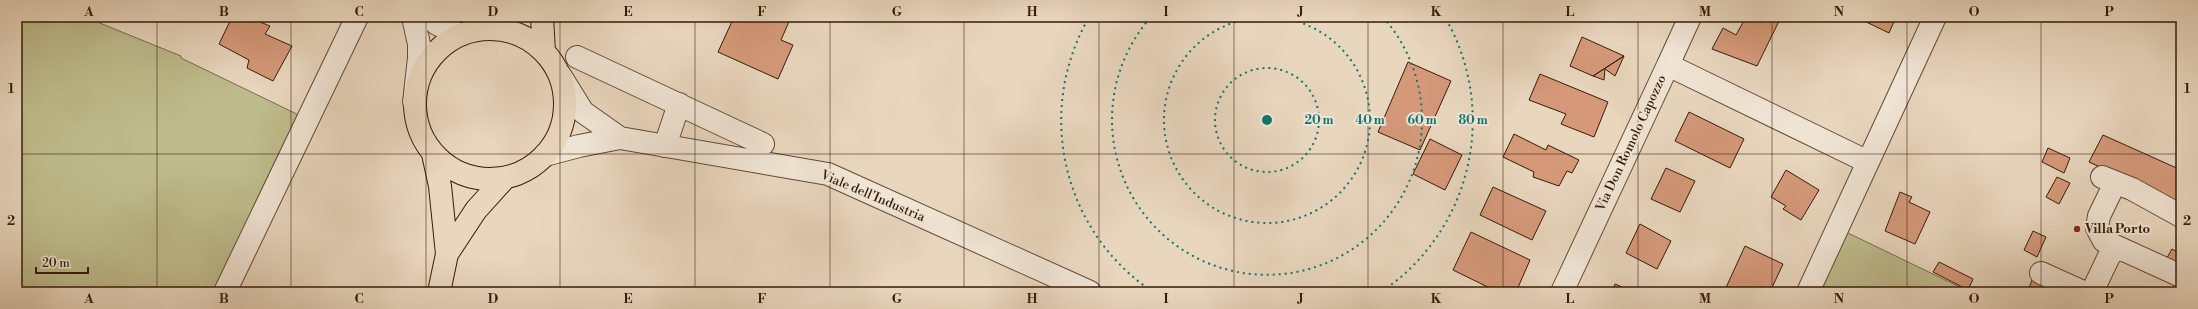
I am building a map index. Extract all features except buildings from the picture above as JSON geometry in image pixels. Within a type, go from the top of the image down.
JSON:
[{"type":"main road","points":[[542,17],[544,52]]},
{"type":"main road","name":"Viale dell'Industria","points":[[497,23],[522,36],[544,52],[560,75],[565,96],[564,118],[557,138],[545,155],[527,170],[505,178],[485,179],[466,176],[448,167],[433,154],[422,138],[416,120],[414,102],[418,81],[428,62],[442,46],[460,35],[497,23]]},
{"type":"main road","points":[[433,154],[440,186],[447,254],[439,292]]},
{"type":"main road","points":[[447,254],[476,210],[505,178]]},
{"type":"street","points":[[225,292],[357,17]]},
{"type":"street","name":"Viale dell'Industria","points":[[413,17],[419,44],[419,58],[414,102]]},
{"type":"street","points":[[430,17],[436,24],[460,35]]},
{"type":"street","points":[[1668,65],[1690,17]]},
{"type":"street","points":[[1808,292],[1935,17]]},
{"type":"street","points":[[577,57],[764,144]]},
{"type":"street","name":"Via Don Romolo Capozzo","points":[[1562,292],[1668,65],[1868,162]]},
{"type":"street","name":"Viale dell'Industria","points":[[560,75],[583,112],[620,138]]},
{"type":"street","points":[[665,146],[679,104]]},
{"type":"street","name":"Viale dell'Industria","points":[[545,155],[579,146],[620,138],[828,174],[1090,292]]},
{"type":"street","points":[[2181,216],[2132,189],[2108,180],[2097,228],[2104,241],[2181,276]]},
{"type":"street","points":[[2092,292],[2114,246]]},
{"type":"street","points":[[2041,273],[2083,292]]},
{"type":"shaded area","points":[[17,17],[85,17],[181,56],[181,58],[305,118],[280,152],[214,292],[17,292]]},
{"type":"shaded area","points":[[1846,232],[1970,292],[1819,292]]},
{"type":"place","name":"Villa Porto","points":[[2077,229]]}]
